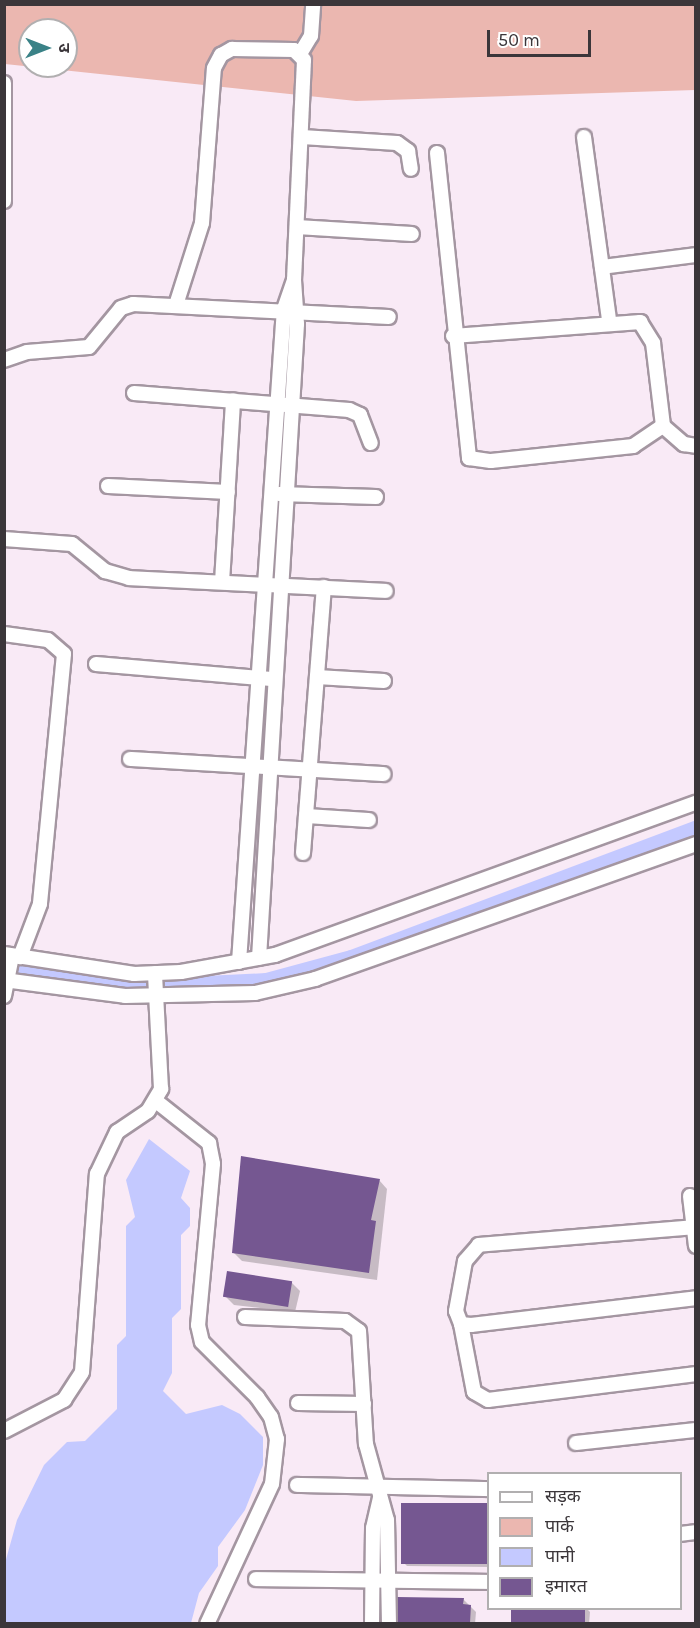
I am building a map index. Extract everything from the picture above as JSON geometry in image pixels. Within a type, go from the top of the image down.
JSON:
[{"type":"street","points":[[300,54],[311,36],[313,4]]},
{"type":"street","points":[[176,305],[202,223],[217,61],[232,49],[294,50],[300,54],[305,70],[294,280],[278,404],[267,584],[269,679]]},
{"type":"street","points":[[4,83],[4,201]]},
{"type":"street","points":[[302,137],[397,143],[408,150],[411,169]]},
{"type":"street","points":[[584,137],[609,320]]},
{"type":"street","points":[[437,153],[453,336],[469,458],[491,461],[633,446],[663,426]]},
{"type":"street","points":[[297,227],[412,234]]},
{"type":"street","points":[[602,267],[696,255]]},
{"type":"street","points":[[4,360],[27,352],[89,347],[121,308],[133,304],[389,317]]},
{"type":"street","points":[[239,962],[262,768],[269,679],[283,585],[293,406],[291,311]]},
{"type":"street","points":[[453,336],[609,320],[640,322],[650,331],[663,426],[684,444],[696,446]]},
{"type":"street","points":[[134,393],[278,404],[360,414],[371,443]]},
{"type":"street","points":[[222,582],[233,400]]},
{"type":"street","points":[[108,486],[228,492]]},
{"type":"street","points":[[273,494],[376,497]]},
{"type":"street","points":[[4,539],[72,544],[105,571],[129,578],[386,591]]},
{"type":"street","points":[[303,854],[324,587]]},
{"type":"street","points":[[4,634],[48,640],[64,654],[40,904],[10,966],[4,996]]},
{"type":"street","points":[[96,664],[269,679]]},
{"type":"street","points":[[317,677],[384,681]]},
{"type":"street","points":[[130,759],[384,774]]},
{"type":"street","points":[[259,958],[262,768]]},
{"type":"street","points":[[10,966],[155,985],[259,958],[411,909],[696,803]]},
{"type":"street","points":[[306,816],[369,820]]},
{"type":"street","points":[[10,966],[87,970],[222,997],[315,979],[696,844]]},
{"type":"street","points":[[4,1431],[64,1400],[76,1385],[86,1344],[97,1174],[117,1132],[156,1101],[160,1089],[155,985]]},
{"type":"street","points":[[156,1101],[209,1143],[213,1164],[198,1324],[202,1342],[257,1397],[271,1417],[277,1439],[272,1484],[207,1623]]},
{"type":"street","points":[[690,1196],[696,1246]]},
{"type":"street","points":[[694,1228],[479,1245],[465,1261],[456,1311],[461,1324],[474,1392],[488,1400],[696,1374]]},
{"type":"street","points":[[461,1324],[696,1298]]},
{"type":"street","points":[[245,1317],[354,1326],[362,1344],[366,1444],[387,1520],[389,1623]]},
{"type":"street","points":[[298,1403],[364,1404]]},
{"type":"street","points":[[576,1443],[696,1430]]},
{"type":"street","points":[[297,1485],[378,1493],[487,1489]]},
{"type":"street","points":[[372,1623],[374,1514],[378,1493]]},
{"type":"street","points":[[256,1579],[487,1582]]},
{"type":"green space","points":[[5,5],[695,5],[695,90],[356,101],[78,72],[78,18],[18,18],[18,65],[5,64]]},
{"type":"water","points":[[149,1139],[190,1171],[181,1198],[190,1208],[190,1226],[181,1235],[181,1309],[172,1318],[172,1373],[163,1391],[186,1414],[222,1405],[240,1414],[263,1437],[263,1465],[245,1510],[218,1547],[218,1566],[199,1593],[191,1623],[5,1623],[5,1563],[17,1520],[44,1465],[67,1442],[85,1441],[117,1409],[117,1345],[126,1336],[126,1226],[135,1217],[126,1180]]},
{"type":"building","points":[[241,1156],[380,1179],[371,1220],[376,1221],[369,1273],[232,1253]]},
{"type":"building","points":[[227,1271],[292,1281],[288,1307],[223,1297]]},
{"type":"building","points":[[401,1503],[487,1503],[487,1564],[401,1564]]},
{"type":"building","points":[[397,1597],[464,1598],[463,1604],[471,1605],[470,1623],[398,1623]]},
{"type":"building","points":[[511,1610],[585,1610],[585,1623],[511,1623]]},
{"type":"waterway","points":[[4,964],[144,986],[266,980],[351,957],[696,827]]}]
